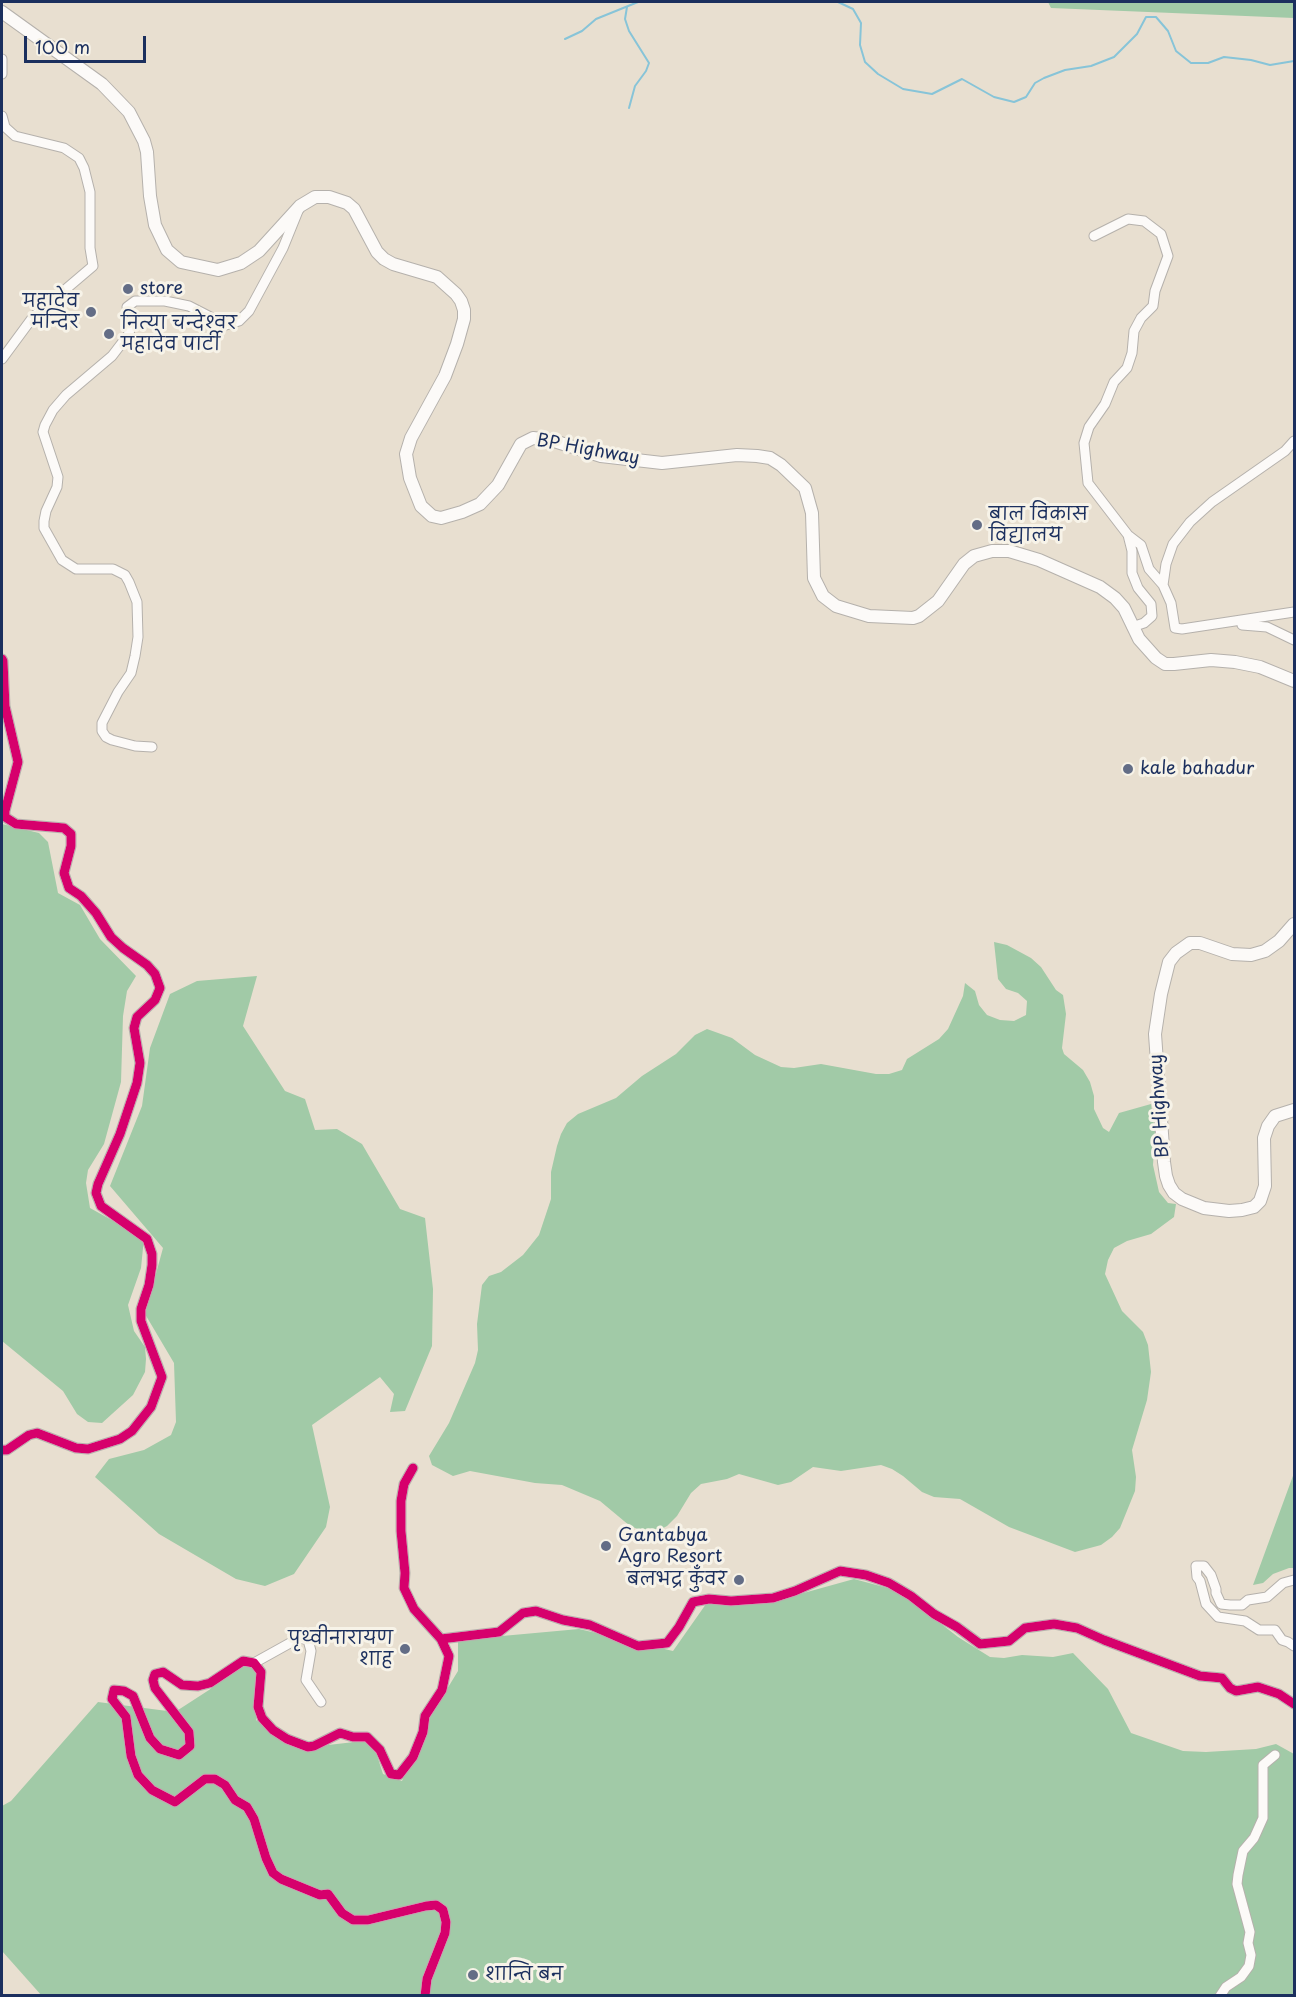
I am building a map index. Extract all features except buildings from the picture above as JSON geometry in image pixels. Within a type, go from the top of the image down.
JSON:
[{"type":"highway","name":"BP Highway","points":[[2,12],[102,84],[129,112],[147,152],[150,196],[155,225],[167,250],[181,262],[218,270],[241,263],[259,251],[300,206],[315,197],[323,196],[347,202],[354,209],[377,252],[384,260],[437,277],[448,285],[461,302],[464,319],[445,376],[411,438],[406,454],[410,478],[421,506],[432,516],[441,518],[480,504],[498,485],[521,444],[533,438],[551,440],[601,456],[662,463],[737,455],[770,458],[781,465],[805,488],[813,531],[814,578],[823,596],[836,606],[853,612],[883,617],[919,616],[938,601],[964,564],[984,552],[999,550],[1039,560],[1100,587],[1124,608],[1132,627],[1147,649],[1165,664],[1211,660],[1235,662],[1260,667],[1294,681]]},
{"type":"highway","name":"BP Highway","points":[[1294,924],[1279,941],[1265,951],[1251,955],[1232,954],[1200,943],[1190,943],[1176,953],[1169,963],[1161,994],[1155,1034],[1164,1162],[1169,1185],[1182,1199],[1204,1208],[1229,1211],[1254,1207],[1260,1201],[1265,1186],[1264,1138],[1268,1126],[1275,1116],[1294,1110]]},
{"type":"street","points":[[2,59],[2,74]]},
{"type":"street","points":[[2,116],[5,127],[15,136],[64,148],[79,159],[84,168],[90,192],[90,248],[93,266],[33,317],[2,358]]},
{"type":"street","points":[[127,307],[135,302],[165,301],[189,306],[226,325],[239,321],[249,311],[283,248],[300,206]]},
{"type":"street","points":[[1094,236],[1128,219],[1144,221],[1161,234],[1168,256],[1155,291],[1153,306],[1141,318],[1134,331],[1132,353],[1126,368],[1114,382],[1105,404],[1089,427],[1084,443],[1088,483],[1128,535],[1141,544],[1149,569],[1163,585],[1171,603],[1175,628],[1182,630],[1200,625],[1224,624],[1294,612]]},
{"type":"street","points":[[133,323],[128,335],[112,356],[66,395],[53,410],[45,425],[43,432],[58,477],[57,487],[44,521],[45,528],[62,560],[76,569],[113,569],[124,575],[129,582],[137,602],[138,637],[135,656],[131,673],[102,723],[102,731],[106,738],[112,740],[135,746],[152,747]]},
{"type":"street","points":[[1163,585],[1166,564],[1173,544],[1190,522],[1212,502],[1285,451],[1294,441]]},
{"type":"street","points":[[1128,535],[1132,551],[1132,573],[1138,588],[1151,604],[1152,616],[1144,623],[1132,627]]},
{"type":"street","points":[[1200,625],[1268,627],[1294,640]]},
{"type":"street","points":[[2,658],[5,706],[18,762],[5,817],[16,824],[64,828],[71,834],[71,846],[64,873],[69,888],[81,896],[96,913],[111,937],[147,965],[155,974],[160,988],[155,1000],[137,1017],[134,1028],[140,1063],[137,1083],[120,1134],[96,1193],[101,1206],[147,1239],[152,1254],[152,1265],[149,1285],[141,1309],[141,1321],[162,1377],[151,1407],[132,1431],[120,1438],[88,1449],[57,1443],[37,1433],[29,1435],[7,1450],[2,1450]]},
{"type":"street","points":[[412,1468],[404,1484],[401,1501],[404,1588],[414,1609],[441,1639],[448,1656],[442,1690],[425,1716],[423,1732],[412,1757],[399,1775],[391,1774],[380,1750],[367,1737],[353,1737],[340,1732],[308,1747],[287,1739],[273,1730],[262,1718],[258,1707],[261,1672],[254,1663],[243,1660],[210,1683],[198,1686],[182,1685],[163,1672],[155,1674],[153,1680],[155,1688],[189,1732],[190,1746],[179,1755],[160,1749],[150,1738],[133,1696],[124,1691],[114,1690],[112,1699],[126,1717],[131,1756],[138,1775],[153,1791],[175,1802],[206,1779],[215,1779],[225,1785],[235,1800],[247,1807],[254,1819],[273,1873],[281,1879],[320,1895],[328,1894],[342,1913],[353,1920],[368,1920],[426,1906],[436,1905],[443,1910],[446,1922],[445,1933],[427,1979],[424,1995]]},
{"type":"street","points":[[1294,1580],[1283,1583],[1267,1597],[1248,1600],[1242,1605],[1221,1604],[1211,1575],[1204,1566],[1196,1566],[1197,1577],[1206,1604],[1218,1617],[1245,1621],[1259,1630],[1275,1630],[1282,1640],[1294,1646]]},
{"type":"street","points":[[441,1639],[499,1632],[523,1612],[536,1611],[563,1620],[590,1625],[638,1646],[667,1643],[693,1602],[709,1599],[731,1601],[773,1598],[840,1571],[866,1575],[889,1583],[980,1644],[1009,1641],[1025,1628],[1054,1624],[1077,1628],[1200,1676],[1222,1678],[1230,1688],[1236,1691],[1258,1687],[1279,1694],[1294,1706]]},
{"type":"street","points":[[254,1663],[299,1638],[308,1640],[312,1651],[306,1680],[321,1702]]},
{"type":"street","points":[[1220,1995],[1226,1987],[1241,1977],[1249,1966],[1250,1932],[1238,1884],[1238,1875],[1243,1851],[1254,1838],[1263,1818],[1263,1765],[1275,1755]]},
{"type":"green space","points":[[1048,2],[1294,2],[1294,18],[1051,8]]},
{"type":"green space","points":[[2,824],[39,833],[48,842],[58,893],[80,905],[100,939],[136,976],[127,991],[123,1016],[121,1082],[104,1144],[88,1170],[86,1183],[90,1208],[144,1238],[141,1268],[128,1305],[134,1331],[145,1347],[146,1359],[145,1372],[133,1395],[102,1423],[88,1422],[77,1414],[63,1391],[2,1341]]},
{"type":"green space","points":[[994,942],[1007,945],[1031,958],[1041,967],[1056,990],[1063,995],[1066,1014],[1062,1048],[1064,1054],[1083,1070],[1090,1082],[1094,1096],[1094,1109],[1103,1128],[1109,1132],[1119,1113],[1151,1104],[1155,1131],[1153,1165],[1159,1192],[1168,1203],[1176,1204],[1174,1217],[1151,1234],[1127,1241],[1114,1248],[1105,1274],[1122,1311],[1143,1332],[1148,1345],[1151,1372],[1147,1400],[1132,1450],[1136,1477],[1135,1491],[1120,1528],[1112,1537],[1101,1545],[1075,1552],[1009,1527],[960,1499],[934,1497],[922,1492],[903,1476],[881,1465],[841,1471],[813,1467],[791,1482],[778,1485],[739,1474],[701,1484],[691,1493],[677,1516],[667,1526],[656,1532],[643,1531],[630,1526],[600,1501],[562,1485],[535,1483],[470,1471],[453,1476],[432,1465],[429,1456],[449,1423],[475,1363],[478,1350],[477,1324],[482,1285],[489,1276],[501,1272],[523,1255],[539,1235],[551,1199],[551,1172],[557,1146],[567,1123],[578,1114],[616,1098],[642,1076],[676,1054],[695,1035],[707,1029],[732,1038],[755,1055],[781,1067],[794,1068],[821,1064],[876,1074],[889,1074],[902,1070],[907,1059],[939,1039],[948,1029],[963,996],[965,983],[975,991],[979,1005],[987,1015],[1000,1020],[1014,1021],[1026,1015],[1027,1001],[1018,993],[1006,989],[998,979]]},
{"type":"green space","points":[[257,976],[243,1026],[285,1091],[305,1099],[315,1130],[337,1129],[362,1144],[400,1209],[425,1218],[433,1289],[432,1346],[405,1411],[390,1412],[394,1394],[380,1377],[312,1425],[330,1507],[326,1527],[294,1574],[265,1586],[236,1579],[159,1534],[95,1477],[109,1459],[144,1450],[171,1435],[176,1422],[174,1363],[145,1314],[163,1248],[110,1186],[142,1106],[150,1048],[170,994],[197,981]]},
{"type":"green space","points":[[1294,1473],[1294,1568],[1273,1574],[1263,1583],[1253,1585]]},
{"type":"green space","points":[[854,1579],[899,1591],[958,1637],[990,1657],[1004,1658],[1022,1655],[1053,1657],[1073,1653],[1108,1689],[1131,1733],[1183,1751],[1256,1749],[1276,1744],[1294,1754],[1294,1995],[42,1996],[2,1951],[2,1806],[11,1801],[98,1702],[175,1712],[209,1690],[241,1664],[252,1665],[258,1676],[256,1720],[281,1739],[311,1750],[328,1745],[372,1740],[383,1774],[402,1781],[430,1717],[458,1671],[458,1640],[579,1629],[673,1651],[706,1604],[764,1604]]},
{"type":"waterway","points":[[565,39],[582,31],[596,19],[638,2]]},
{"type":"waterway","points":[[838,2],[853,9],[861,23],[860,45],[865,62],[878,74],[903,89],[932,94],[962,79],[994,97],[1014,102],[1026,97],[1035,83],[1044,78],[1065,70],[1091,66],[1114,57],[1137,34],[1146,17],[1156,17],[1168,31],[1176,51],[1191,63],[1208,63],[1224,57],[1270,65],[1294,61]]},
{"type":"waterway","points":[[627,7],[625,19],[629,31],[649,63],[635,86],[629,108]]},
{"type":"cycle path","points":[[2,659],[5,706],[18,762],[5,817],[16,824],[64,828],[71,834],[71,846],[64,873],[69,888],[81,896],[96,913],[111,937],[147,965],[155,974],[160,988],[155,1000],[137,1017],[134,1028],[140,1063],[137,1083],[120,1134],[96,1193],[101,1206],[147,1239],[152,1254],[152,1265],[149,1285],[141,1309],[141,1321],[162,1377],[151,1407],[132,1431],[120,1439],[88,1449],[76,1448],[37,1433],[29,1435],[7,1450],[2,1450]]},
{"type":"cycle path","points":[[413,1468],[404,1484],[401,1501],[404,1588],[414,1609],[441,1639],[449,1656],[442,1690],[425,1716],[423,1732],[413,1757],[399,1775],[391,1774],[380,1750],[367,1737],[353,1737],[340,1733],[308,1747],[287,1739],[273,1730],[262,1718],[258,1707],[261,1672],[254,1663],[243,1661],[210,1683],[198,1686],[182,1685],[163,1672],[155,1674],[153,1680],[155,1688],[189,1732],[190,1746],[179,1755],[160,1749],[150,1738],[133,1696],[124,1691],[114,1690],[112,1699],[126,1717],[131,1756],[138,1775],[152,1790],[175,1802],[205,1779],[215,1779],[225,1785],[235,1800],[247,1807],[254,1819],[273,1873],[281,1879],[320,1895],[328,1894],[342,1913],[353,1920],[368,1920],[426,1906],[436,1905],[443,1910],[446,1922],[445,1933],[427,1979],[425,1996]]},
{"type":"cycle path","points":[[441,1639],[499,1632],[523,1613],[536,1611],[563,1620],[590,1625],[638,1646],[667,1643],[693,1602],[709,1599],[731,1601],[773,1598],[840,1571],[866,1575],[889,1583],[980,1644],[1009,1641],[1025,1628],[1054,1624],[1077,1628],[1200,1676],[1222,1678],[1230,1688],[1236,1691],[1258,1687],[1279,1694],[1294,1704]]},
{"type":"place","name":"store","points":[[128,289]]},
{"type":"place","name":"महादेव मन्दिर","points":[[91,312]]},
{"type":"place","name":"नित्या चन्देश्वर महादेव पार्टी","points":[[109,334]]},
{"type":"place","name":"बाल विकास विद्यालय","points":[[977,525]]},
{"type":"place","name":"kale bahadur","points":[[1128,769]]},
{"type":"place","name":"Gantabya Agro Resort","points":[[606,1546]]},
{"type":"place","name":"बलभद्र कुँवर","points":[[739,1580]]},
{"type":"place","name":"पृथ्वीनारायण शाह","points":[[405,1649]]},
{"type":"place","name":"शान्ति बन","points":[[473,1975]]}]
